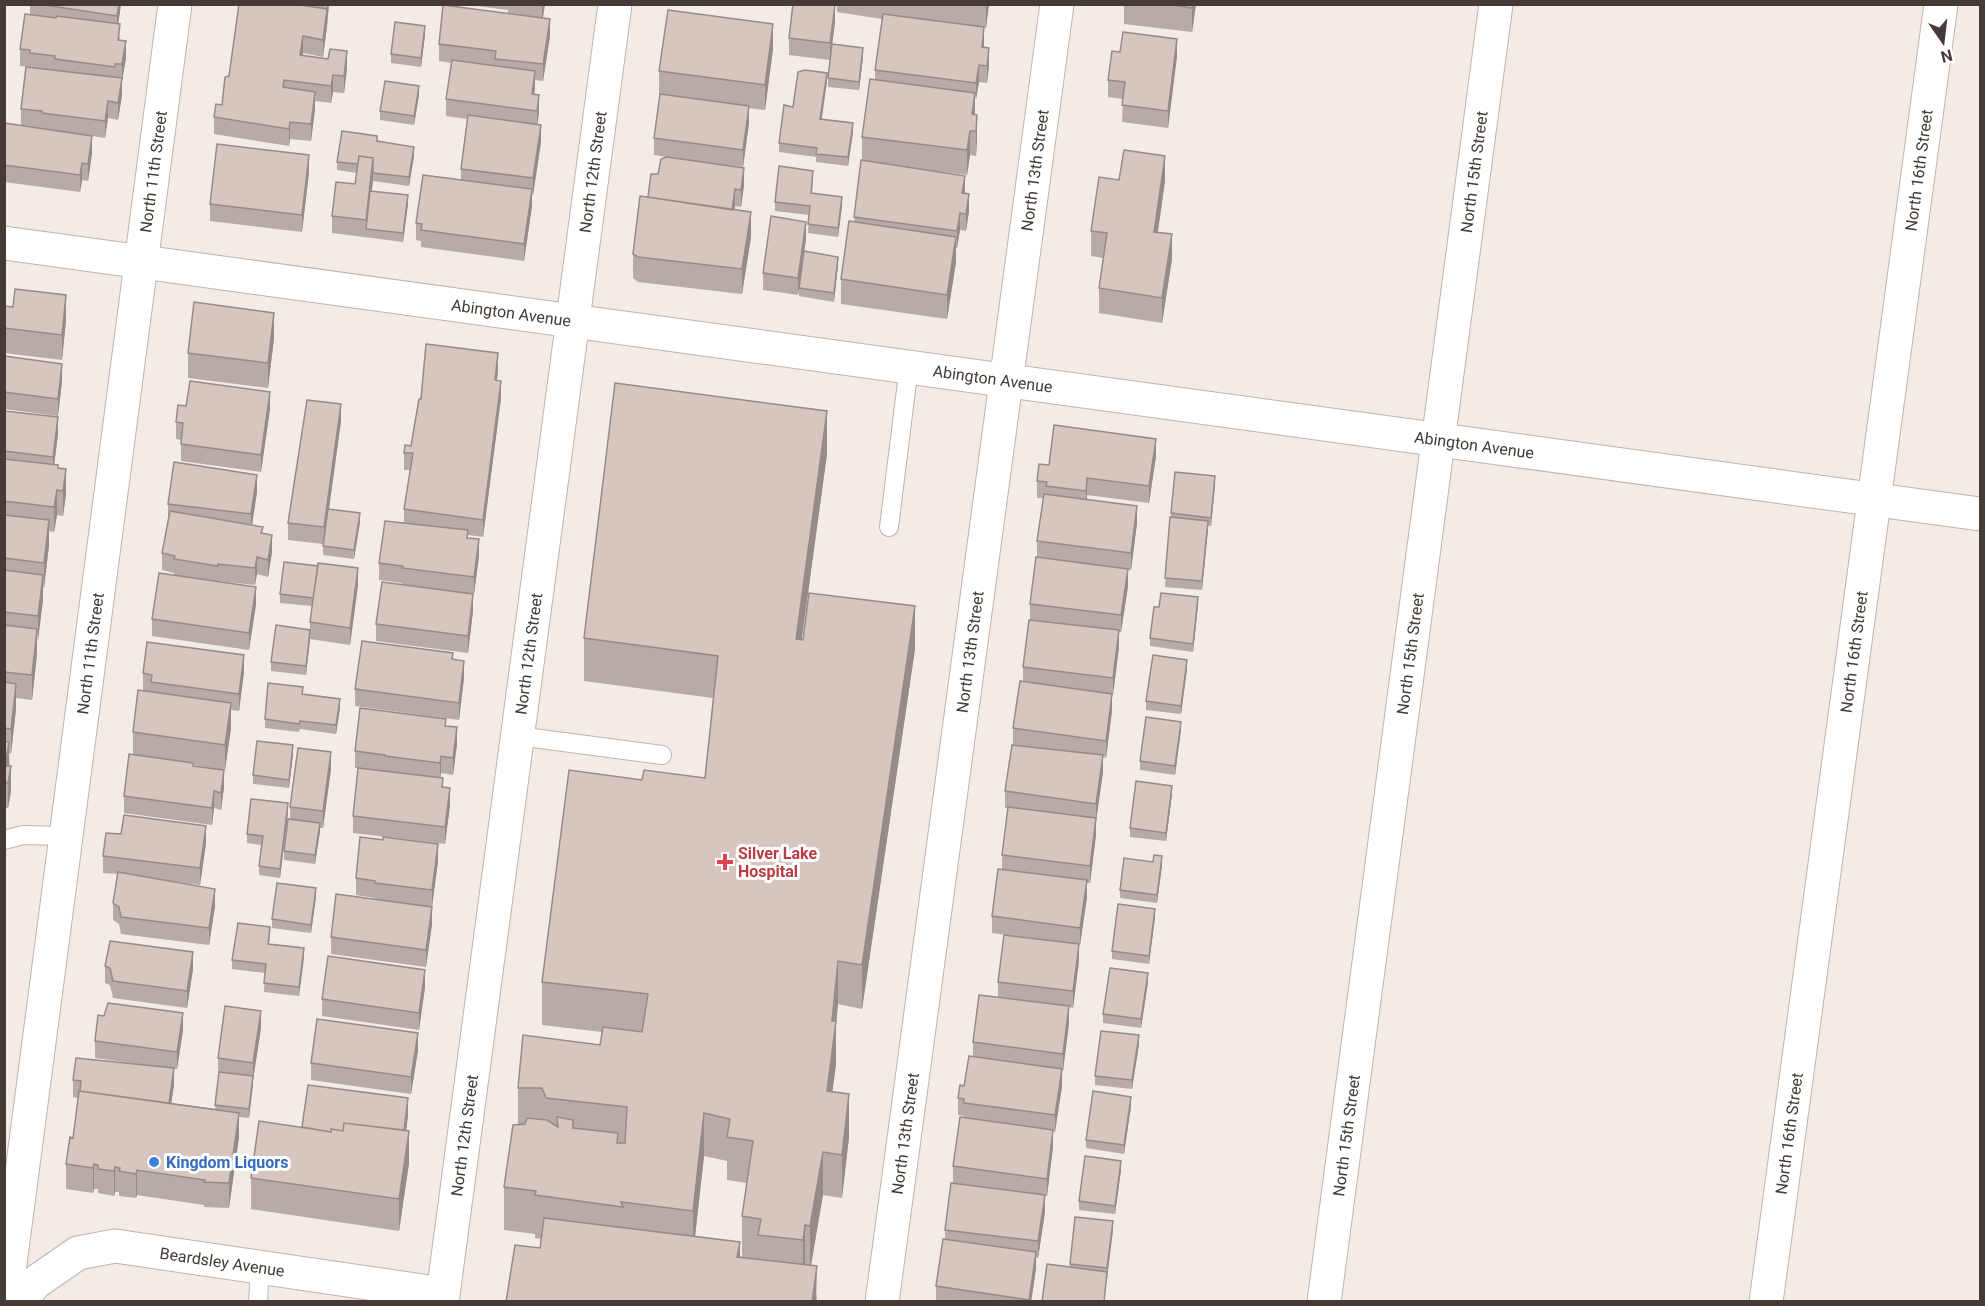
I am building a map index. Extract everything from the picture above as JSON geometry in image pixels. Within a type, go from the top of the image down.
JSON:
[{"type":"street","name":"North 11th Street","points":[[5,1302],[175,4]]},
{"type":"street","name":"North 12th Street","points":[[442,1298],[615,4]]},
{"type":"street","name":"North 13th Street","points":[[882,1302],[1056,4]]},
{"type":"street","name":"North 15th Street","points":[[1324,1302],[1496,4]]},
{"type":"street","name":"North 16th Street","points":[[1766,1302],[1941,4]]},
{"type":"street","name":"Abington Avenue","points":[[4,243],[1980,514]]},
{"type":"street","name":"Beardsley Avenue","points":[[18,1302],[36,1282],[78,1253],[115,1246],[260,1267],[442,1298]]},
{"type":"lane","points":[[889,527],[909,366]]},
{"type":"lane","points":[[518,736],[662,755]]},
{"type":"lane","points":[[4,840],[23,835],[66,836]]},
{"type":"lane","points":[[258,1302],[260,1267]]},
{"type":"building","points":[[38,4],[119,4],[117,16]]},
{"type":"building","points":[[239,4],[293,4],[327,9],[323,40],[303,36],[300,55],[328,59],[330,49],[347,51],[344,76],[333,75],[331,86],[284,80],[283,87],[315,92],[311,124],[290,122],[289,129],[214,117],[216,104],[222,105],[225,77],[229,76]]},
{"type":"building","points":[[793,4],[835,5],[830,43],[789,38]]},
{"type":"building","points":[[1168,4],[1192,4],[1192,8]]},
{"type":"building","points":[[443,5],[550,19],[543,64],[495,59],[496,51],[439,44]]},
{"type":"building","points":[[668,10],[773,24],[765,85],[659,71]]},
{"type":"building","points":[[25,14],[120,24],[118,40],[126,41],[122,64],[115,64],[115,67],[55,59],[55,56],[30,53],[30,50],[20,49]]},
{"type":"building","points":[[883,14],[984,27],[982,47],[989,48],[987,66],[979,65],[976,83],[875,70]]},
{"type":"building","points":[[395,22],[425,26],[421,58],[391,54]]},
{"type":"building","points":[[1123,32],[1177,39],[1168,111],[1122,105],[1125,82],[1108,80],[1112,51],[1120,52]]},
{"type":"building","points":[[832,44],[863,48],[859,82],[828,78]]},
{"type":"building","points":[[452,60],[535,71],[532,94],[539,95],[537,111],[446,99]]},
{"type":"building","points":[[26,67],[122,78],[118,103],[108,101],[105,121],[21,109]]},
{"type":"building","points":[[805,70],[827,73],[820,119],[853,123],[848,157],[816,154],[817,148],[779,143],[784,105],[793,107],[798,72]]},
{"type":"building","points":[[870,79],[975,93],[972,114],[977,115],[976,131],[970,131],[967,150],[862,137]]},
{"type":"building","points":[[385,81],[419,86],[414,116],[380,111]]},
{"type":"building","points":[[660,94],[749,106],[743,150],[654,138]]},
{"type":"building","points":[[468,115],[541,125],[533,178],[461,169]]},
{"type":"building","points":[[4,123],[92,136],[88,164],[82,163],[80,175],[4,165]]},
{"type":"building","points":[[342,131],[377,136],[377,141],[414,147],[409,177],[373,173],[373,158],[359,156],[358,164],[337,162]]},
{"type":"building","points":[[217,144],[309,155],[302,215],[210,204]]},
{"type":"building","points":[[1124,150],[1165,156],[1154,232],[1172,234],[1162,298],[1099,288],[1107,233],[1091,231],[1099,177],[1119,180]]},
{"type":"building","points":[[359,156],[373,158],[366,220],[332,216],[336,182],[355,184]]},
{"type":"building","points":[[667,157],[744,168],[741,190],[735,189],[732,210],[648,197],[651,174],[658,174],[661,159]]},
{"type":"building","points":[[861,160],[965,176],[962,193],[969,194],[966,214],[960,213],[957,231],[854,217]]},
{"type":"building","points":[[779,166],[813,171],[811,193],[842,197],[838,228],[808,224],[810,206],[775,202]]},
{"type":"building","points":[[423,175],[532,189],[524,244],[421,230],[422,224],[416,223]]},
{"type":"building","points":[[370,191],[408,195],[403,233],[366,229]]},
{"type":"building","points":[[640,196],[751,212],[742,269],[638,257],[633,254]]},
{"type":"building","points":[[771,216],[806,222],[798,278],[763,273]]},
{"type":"building","points":[[849,221],[956,237],[947,295],[841,279]]},
{"type":"building","points":[[804,251],[838,257],[834,293],[799,288]]},
{"type":"building","points":[[15,289],[66,295],[62,335],[4,328],[4,306],[13,307]]},
{"type":"building","points":[[194,302],[274,313],[268,363],[188,353]]},
{"type":"building","points":[[426,344],[498,353],[495,380],[501,381],[483,520],[404,509],[413,453],[404,453],[405,445],[411,446],[419,399],[421,399]]},
{"type":"building","points":[[4,356],[62,364],[58,399],[4,392]]},
{"type":"building","points":[[190,381],[270,392],[261,455],[181,444],[183,423],[176,422],[178,405],[186,406]]},
{"type":"building","name":"Silver Lake Hospital","points":[[615,383],[827,411],[796,639],[803,640],[809,593],[915,606],[862,965],[838,961],[832,1021],[836,1021],[827,1091],[849,1094],[842,1155],[823,1152],[810,1226],[805,1225],[803,1240],[758,1235],[761,1219],[742,1216],[753,1141],[727,1137],[730,1119],[704,1113],[693,1211],[621,1202],[623,1207],[535,1195],[536,1191],[504,1187],[513,1125],[525,1124],[527,1118],[547,1120],[558,1127],[557,1117],[573,1120],[573,1128],[618,1133],[617,1143],[625,1143],[627,1107],[546,1098],[542,1088],[518,1088],[523,1035],[600,1045],[603,1027],[642,1032],[648,994],[542,982],[569,770],[642,780],[644,770],[705,778],[718,656],[584,638]]},
{"type":"building","points":[[307,400],[341,404],[324,527],[288,523]]},
{"type":"building","points":[[4,411],[58,417],[53,457],[4,451]]},
{"type":"building","points":[[1054,425],[1156,439],[1149,486],[1087,478],[1086,491],[1046,486],[1047,482],[1037,481],[1039,464],[1049,465]]},
{"type":"building","points":[[4,459],[58,465],[58,468],[66,469],[63,491],[57,490],[54,507],[4,501]]},
{"type":"building","points":[[174,462],[257,475],[251,514],[168,504]]},
{"type":"building","points":[[1175,472],[1215,476],[1211,518],[1171,513]]},
{"type":"building","points":[[1044,494],[1137,506],[1131,553],[1037,541]]},
{"type":"building","points":[[328,509],[360,513],[354,550],[323,546]]},
{"type":"building","points":[[170,511],[263,527],[261,533],[272,535],[268,560],[257,557],[255,568],[218,564],[218,566],[174,559],[175,556],[162,553]]},
{"type":"building","points":[[4,515],[49,520],[44,563],[4,558]]},
{"type":"building","points":[[1170,517],[1208,521],[1202,581],[1165,578]]},
{"type":"building","points":[[385,521],[468,530],[467,538],[479,539],[474,577],[379,563]]},
{"type":"building","points":[[1036,557],[1128,569],[1121,615],[1030,604]]},
{"type":"building","points":[[284,562],[318,566],[313,598],[280,594]]},
{"type":"building","points":[[318,563],[358,568],[350,628],[310,622]]},
{"type":"building","points":[[4,570],[43,575],[38,616],[4,612]]},
{"type":"building","points":[[159,573],[256,587],[249,633],[152,619]]},
{"type":"building","points":[[382,582],[473,594],[468,636],[376,624]]},
{"type":"building","points":[[1161,593],[1198,597],[1193,644],[1150,638],[1154,607],[1159,607]]},
{"type":"building","points":[[1029,620],[1119,630],[1113,678],[1023,667]]},
{"type":"building","points":[[4,625],[37,629],[32,675],[4,672]]},
{"type":"building","points":[[276,625],[310,630],[306,666],[271,662]]},
{"type":"building","points":[[362,641],[453,653],[452,659],[464,661],[459,703],[355,689]]},
{"type":"building","points":[[147,642],[244,655],[239,694],[151,682],[152,675],[143,673]]},
{"type":"building","points":[[1153,655],[1187,660],[1181,706],[1146,701]]},
{"type":"building","points":[[1020,681],[1112,694],[1106,741],[1013,728]]},
{"type":"building","points":[[4,682],[16,684],[11,729],[4,728]]},
{"type":"building","points":[[268,683],[303,687],[302,694],[340,699],[336,725],[300,721],[299,724],[265,719]]},
{"type":"building","points":[[138,690],[231,703],[225,745],[133,732]]},
{"type":"building","points":[[360,708],[446,719],[445,726],[457,727],[453,758],[441,756],[440,763],[355,751]]},
{"type":"building","points":[[1146,717],[1181,722],[1175,766],[1140,761]]},
{"type":"building","points":[[4,741],[9,742],[5,766],[11,766],[8,783],[4,783]]},
{"type":"building","points":[[257,741],[293,745],[289,780],[253,775]]},
{"type":"building","points":[[1012,745],[1103,755],[1096,804],[1005,791]]},
{"type":"building","points":[[298,748],[331,752],[323,811],[290,807]]},
{"type":"building","points":[[129,754],[224,770],[221,793],[214,791],[212,808],[124,796]]},
{"type":"building","points":[[358,768],[443,778],[442,787],[450,788],[445,827],[353,816]]},
{"type":"building","points":[[1136,781],[1172,786],[1166,833],[1130,828]]},
{"type":"building","points":[[251,799],[288,803],[280,869],[259,866],[263,836],[247,834]]},
{"type":"building","points":[[1008,807],[1096,818],[1090,866],[1002,855]]},
{"type":"building","points":[[124,815],[206,826],[200,868],[103,856],[106,833],[121,834]]},
{"type":"building","points":[[288,819],[320,823],[315,855],[284,851]]},
{"type":"building","points":[[360,837],[383,840],[383,837],[438,844],[432,890],[375,883],[375,881],[356,878]]},
{"type":"building","points":[[1154,855],[1162,856],[1157,895],[1120,890],[1124,858],[1153,862]]},
{"type":"building","points":[[998,869],[1087,880],[1080,928],[992,916]]},
{"type":"building","points":[[118,872],[215,889],[209,928],[121,917],[119,907],[113,903]]},
{"type":"building","points":[[277,883],[316,888],[311,925],[272,919]]},
{"type":"building","points":[[336,894],[432,907],[426,950],[331,937]]},
{"type":"building","points":[[1118,904],[1155,909],[1149,956],[1112,951]]},
{"type":"building","points":[[238,923],[270,927],[268,944],[304,948],[299,987],[264,983],[266,964],[232,960]]},
{"type":"building","points":[[1004,935],[1079,944],[1073,991],[998,982]]},
{"type":"building","points":[[110,941],[193,952],[187,991],[113,981],[110,968],[105,966]]},
{"type":"building","points":[[328,956],[425,970],[419,1013],[322,999]]},
{"type":"building","points":[[1110,968],[1148,973],[1141,1019],[1103,1014]]},
{"type":"building","points":[[979,995],[1069,1006],[1063,1054],[973,1042]]},
{"type":"building","points":[[108,1003],[183,1013],[177,1052],[95,1041],[98,1015],[104,1016]]},
{"type":"building","points":[[225,1006],[261,1011],[253,1063],[218,1058]]},
{"type":"building","points":[[317,1019],[418,1033],[411,1077],[311,1063]]},
{"type":"building","points":[[1101,1031],[1139,1035],[1132,1080],[1095,1076]]},
{"type":"building","points":[[969,1056],[1062,1069],[1055,1115],[964,1103],[964,1099],[958,1098],[960,1085],[964,1086]]},
{"type":"building","points":[[76,1058],[174,1068],[169,1103],[80,1091],[81,1081],[73,1080]]},
{"type":"building","points":[[219,1072],[253,1076],[249,1109],[215,1105]]},
{"type":"building","points":[[308,1085],[408,1098],[404,1130],[344,1123],[343,1131],[331,1129],[331,1132],[302,1127]]},
{"type":"building","name":"Kingdom Liquors","points":[[79,1091],[239,1113],[229,1183],[204,1182],[205,1180],[137,1170],[136,1174],[119,1171],[120,1168],[115,1167],[114,1171],[98,1169],[98,1165],[94,1164],[93,1168],[66,1164],[70,1137],[73,1138]]},
{"type":"building","points":[[1093,1091],[1131,1097],[1124,1145],[1086,1140]]},
{"type":"building","points":[[960,1117],[1053,1130],[1047,1179],[953,1166]]},
{"type":"building","points":[[259,1121],[331,1132],[331,1129],[343,1131],[344,1123],[409,1131],[399,1199],[251,1178]]},
{"type":"building","points":[[1085,1156],[1121,1161],[1115,1206],[1079,1201]]},
{"type":"building","points":[[951,1183],[1045,1195],[1038,1241],[945,1230]]},
{"type":"building","points":[[1075,1217],[1113,1221],[1107,1268],[1070,1264]]},
{"type":"building","points":[[544,1218],[740,1242],[737,1257],[817,1266],[812,1302],[506,1302],[515,1245],[540,1248]]},
{"type":"building","points":[[943,1239],[1036,1252],[1029,1300],[936,1286]]},
{"type":"building","points":[[1047,1264],[1107,1272],[1104,1302],[1042,1302]]},
{"type":"place","name":"Silver Lake Hospital","points":[[725,862]]},
{"type":"place","name":"Kingdom Liquors","points":[[154,1162]]}]
